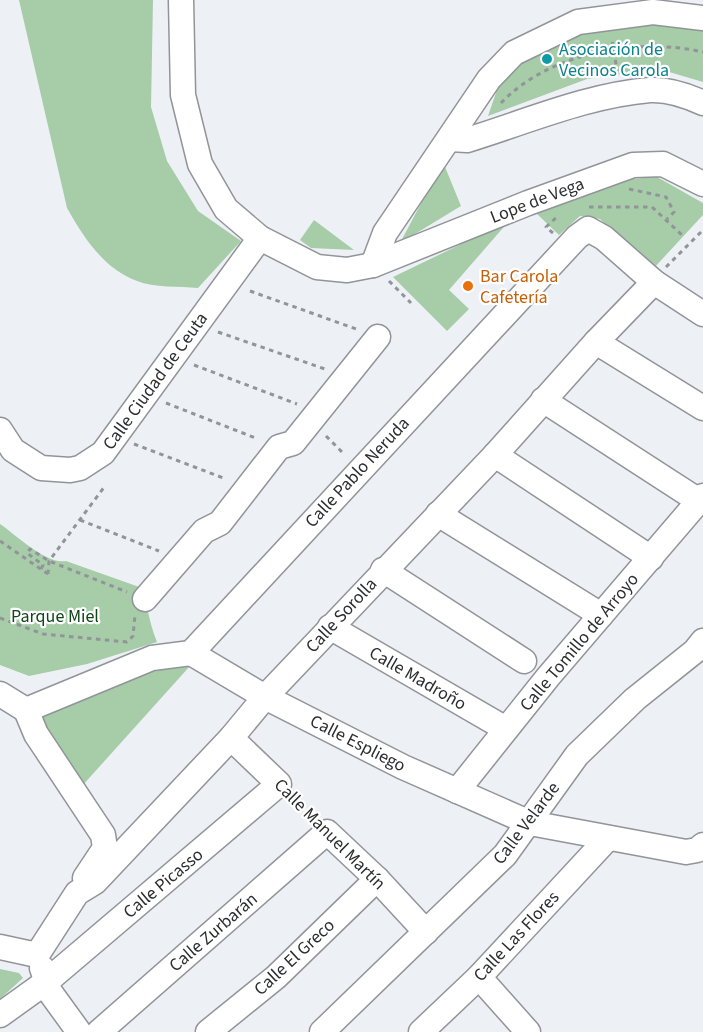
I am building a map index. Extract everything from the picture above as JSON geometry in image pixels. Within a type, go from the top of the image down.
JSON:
[{"type":"street","name":"Lope de Vega","points":[[181,0],[183,95],[200,164],[226,209],[260,238],[317,267],[347,270],[373,265],[633,165],[663,164],[703,184]]},
{"type":"street","points":[[373,265],[385,233],[489,79],[514,53],[578,22],[652,12],[703,18]]},
{"type":"street","points":[[450,139],[467,140],[599,99],[651,90],[680,93],[703,103]]},
{"type":"street","name":"Calle Pablo Neruda","points":[[191,652],[577,237],[588,229],[604,238],[656,278]]},
{"type":"street","name":"Calle Ciudad de Ceuta","points":[[0,430],[13,450],[41,468],[70,470],[80,468],[103,453],[260,238]]},
{"type":"street","points":[[656,278],[703,314]]},
{"type":"street","name":"Calle Sorolla","points":[[37,955],[77,893],[95,882],[231,738],[265,697],[383,570],[495,455],[656,278]]},
{"type":"street","points":[[145,599],[204,531],[220,523],[279,447],[293,443],[378,337]]},
{"type":"street","points":[[596,342],[703,408]]},
{"type":"street","points":[[543,400],[701,498]]},
{"type":"street","points":[[495,455],[651,558]]},
{"type":"street","name":"Calle Tomillo de Arroyo","points":[[457,791],[506,729],[701,498]]},
{"type":"street","points":[[438,514],[601,615]]},
{"type":"street","points":[[383,570],[524,661]]},
{"type":"street","name":"Calle Madroño","points":[[330,627],[506,729]]},
{"type":"street","name":"Calle Velarde","points":[[322,1032],[505,855],[577,755],[635,699],[695,651],[703,641]]},
{"type":"street","points":[[26,710],[152,658],[191,652]]},
{"type":"street","name":"Calle Espliego","points":[[191,652],[265,697],[403,767],[530,823],[686,852],[697,850],[703,845]]},
{"type":"street","points":[[0,694],[26,710],[36,734],[103,836],[105,848],[77,893]]},
{"type":"street","name":"Calle Manuel Martín","points":[[231,738],[279,784]]},
{"type":"street","name":"Calle Picasso","points":[[0,1015],[46,982],[279,784]]},
{"type":"street","name":"Calle Manuel Martín","points":[[327,832],[377,879],[426,932]]},
{"type":"street","name":"Calle Zurbarán","points":[[99,1032],[327,832]]},
{"type":"street","name":"Calle Las Flores","points":[[421,1032],[478,976],[608,838]]},
{"type":"street","name":"Calle El Greco","points":[[208,1032],[276,977],[377,879]]},
{"type":"street","points":[[0,947],[37,955],[50,992],[79,1032]]},
{"type":"street","points":[[478,976],[528,1032]]},
{"type":"path","points":[[495,108],[511,92],[534,78],[599,51],[644,45],[703,52]]},
{"type":"path","points":[[608,80],[607,72],[617,70],[612,50]]},
{"type":"path","points":[[627,189],[642,190],[666,197],[674,212],[667,219]]},
{"type":"path","points":[[579,208],[602,205],[652,207],[683,236]]},
{"type":"path","points":[[549,225],[560,214]]},
{"type":"path","points":[[656,278],[703,230]]},
{"type":"path","points":[[373,265],[411,303]]},
{"type":"path","points":[[250,291],[378,337]]},
{"type":"path","points":[[196,325],[346,376]]},
{"type":"path","points":[[173,357],[313,416],[360,469]]},
{"type":"path","points":[[146,394],[279,447]]},
{"type":"path","points":[[115,437],[247,488]]},
{"type":"path","points":[[0,541],[48,574],[49,561],[105,486]]},
{"type":"path","points":[[80,520],[180,559]]},
{"type":"path","points":[[0,618],[43,634],[127,642],[133,636],[135,608],[145,599],[49,561],[30,549],[27,553],[43,565],[41,569]]},
{"type":"path","name":"Calle Manuel Martín","points":[[279,784],[327,832]]},
{"type":"green space","points":[[19,0],[153,0],[151,107],[167,161],[198,211],[241,241],[198,288],[151,285],[125,276],[96,251],[67,208]]},
{"type":"green space","points":[[656,19],[703,25],[703,82],[659,69],[587,79],[488,116],[498,87],[520,59],[579,31]]},
{"type":"green space","points":[[443,162],[461,206],[400,243]]},
{"type":"green space","points":[[657,177],[703,203],[703,215],[653,269],[600,219],[580,216],[559,235],[536,213],[617,180]]},
{"type":"green space","points":[[314,220],[354,250],[311,248],[300,240]]},
{"type":"green space","points":[[509,221],[449,290],[469,309],[447,331],[393,277]]},
{"type":"green space","name":"Parque Miel","points":[[0,524],[41,554],[142,588],[157,642],[87,664],[29,676],[0,665]]},
{"type":"green space","points":[[190,666],[82,786],[57,752],[41,719],[72,699],[111,682],[153,671]]},
{"type":"green space","points":[[0,969],[19,973],[23,978],[0,999]]},
{"type":"place","name":"Asociación de Vecinos Carola","points":[[547,59]]},
{"type":"place","name":"Bar Carola Cafetería","points":[[468,286]]}]
